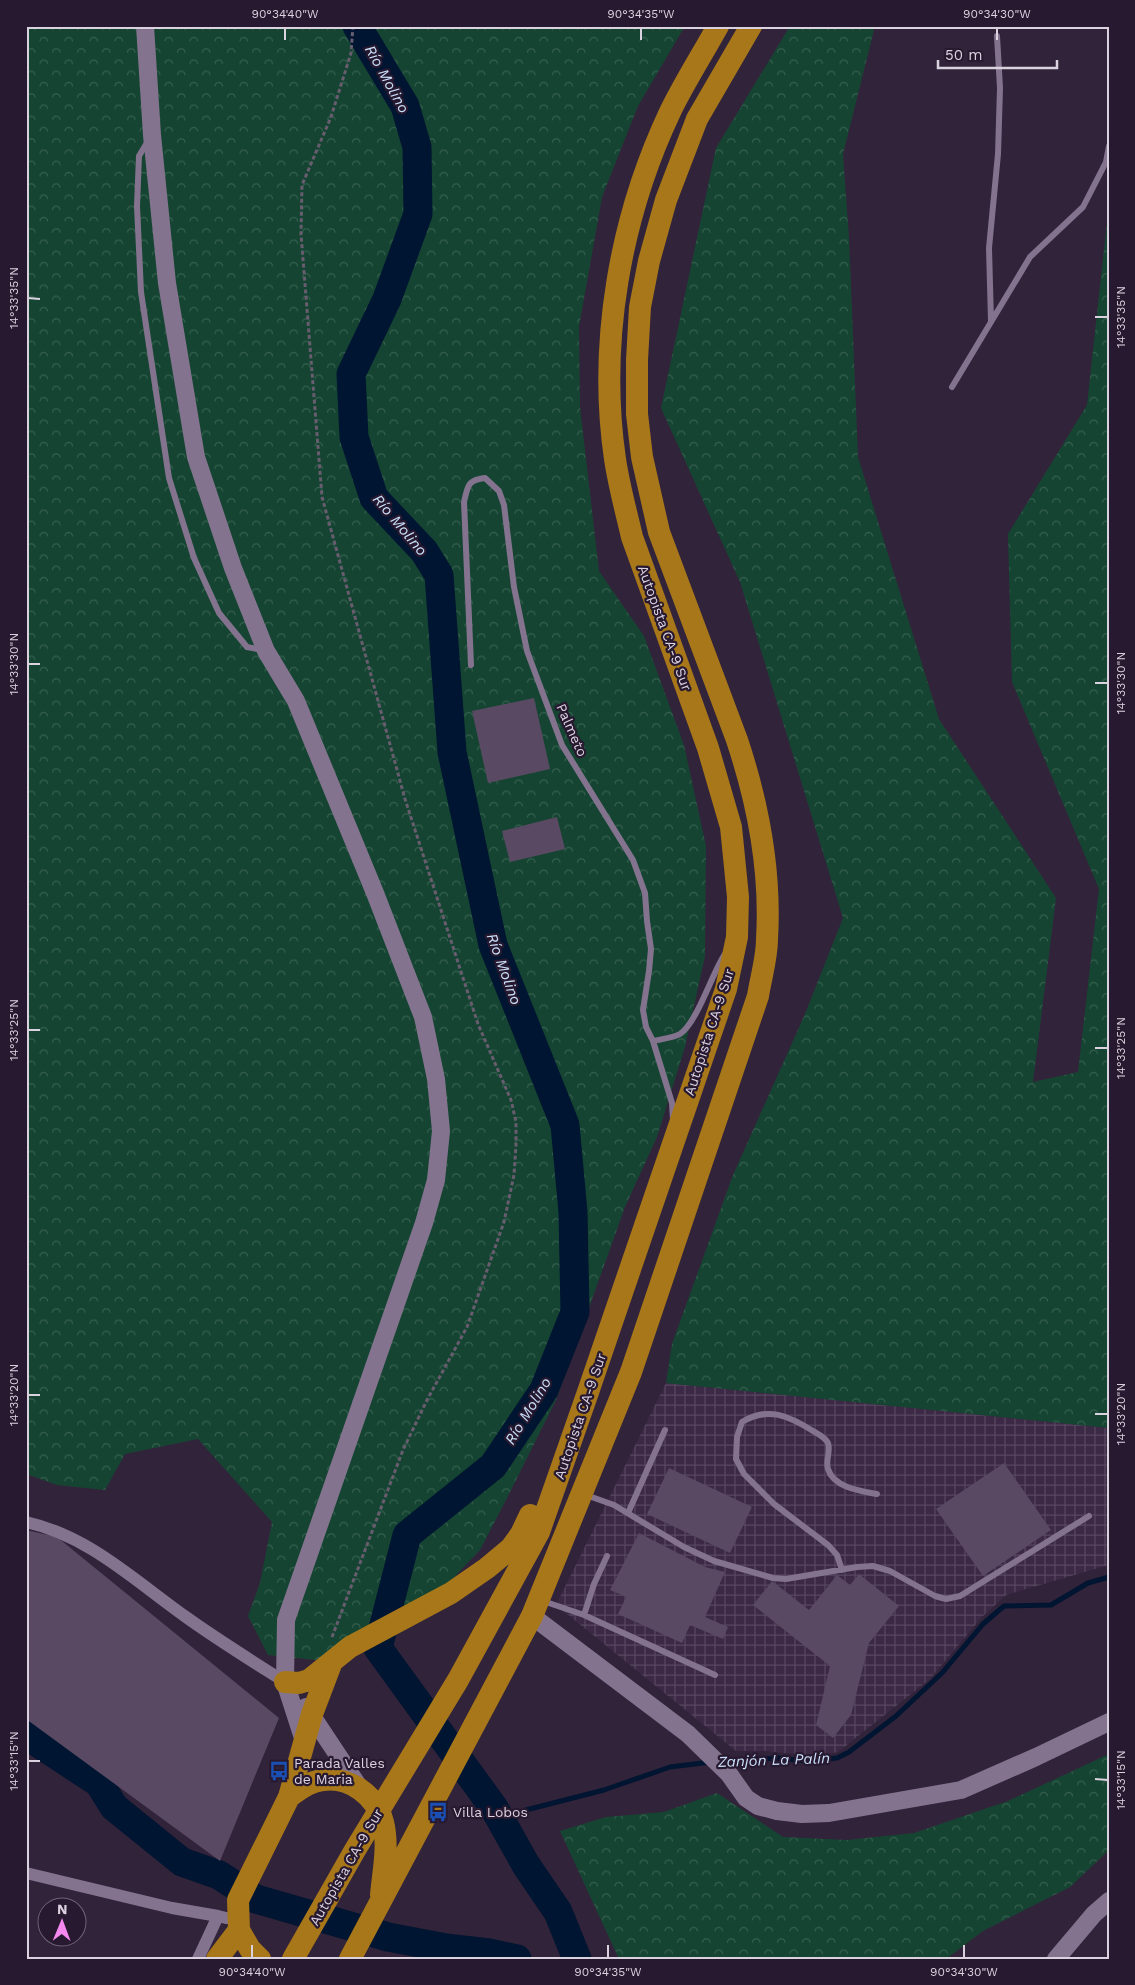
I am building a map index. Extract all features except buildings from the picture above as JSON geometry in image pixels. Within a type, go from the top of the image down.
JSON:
[{"type":"highway","name":"Autopista CA-9 Sur","points":[[293,1959],[355,1850],[458,1680],[539,1532],[588,1395],[726,989],[737,937],[738,897],[731,827],[708,748],[632,537],[615,458],[611,414],[610,359],[614,303],[622,255],[638,192],[670,112],[718,26]]},
{"type":"highway","name":"Autopista CA-9 Sur","points":[[357,1946],[536,1608],[631,1372],[758,996],[767,942],[768,895],[759,826],[747,769],[659,532],[642,457],[637,414],[636,360],[640,307],[648,261],[666,200],[697,119],[751,26]]},
{"type":"highway","points":[[285,1682],[309,1680],[350,1647],[438,1600],[487,1568],[517,1541],[570,1422],[588,1395]]},
{"type":"highway","points":[[218,1959],[233,1917],[261,1853],[289,1797],[312,1714],[331,1664]]},
{"type":"highway","points":[[289,1797],[309,1784],[322,1780],[336,1780],[349,1783],[361,1790],[375,1804],[385,1832],[381,1902]]},
{"type":"highway","points":[[233,1917],[250,1949],[260,1959]]},
{"type":"highway","points":[[335,1959],[357,1946]]},
{"type":"main road","points":[[145,26],[152,135],[167,283],[196,457],[233,568],[266,651],[296,702],[375,893],[423,1017],[436,1079],[441,1131],[436,1180],[424,1223],[286,1620],[285,1682],[304,1741]]},
{"type":"main road","points":[[536,1608],[688,1734],[728,1774],[746,1798],[758,1806],[777,1811],[802,1814],[829,1813],[960,1790],[1036,1757],[1109,1722]]},
{"type":"main road","points":[[285,1682],[312,1714],[361,1790]]},
{"type":"main road","points":[[1056,1959],[1094,1914],[1109,1901]]},
{"type":"street","points":[[26,1522],[57,1530],[82,1542],[186,1618],[285,1682]]},
{"type":"street","points":[[26,1873],[172,1908],[233,1917]]},
{"type":"street","points":[[198,1959],[233,1917]]},
{"type":"lane","points":[[991,322],[989,248],[998,154],[1000,88],[996,36]]},
{"type":"lane","points":[[152,135],[139,156],[137,206],[141,292],[169,478],[194,558],[219,614],[247,647],[266,651]]},
{"type":"lane","points":[[952,386],[1030,257],[1083,207],[1106,162],[1109,146]]},
{"type":"lane","name":"Palmeto","points":[[471,665],[464,502],[468,485],[475,479],[485,478],[499,491],[504,505],[514,587],[527,651],[562,744],[633,860],[645,893],[646,921],[651,949],[643,1010],[646,1027],[653,1041]]},
{"type":"lane","points":[[675,1137],[672,1103],[653,1041],[680,1034],[690,1022],[717,965],[737,937]]},
{"type":"lane","points":[[842,1570],[837,1555],[828,1545],[774,1504],[744,1474],[736,1459],[737,1437],[742,1422],[754,1415],[772,1414],[793,1419],[824,1437],[828,1442],[828,1470],[837,1481],[855,1490],[877,1494]]},
{"type":"lane","points":[[628,1514],[664,1430]]},
{"type":"lane","points":[[583,1493],[614,1505],[684,1547],[714,1561],[773,1578],[786,1579],[873,1566],[890,1571],[935,1596],[946,1599],[960,1596],[1089,1516]]},
{"type":"lane","points":[[584,1615],[594,1584],[607,1556]]},
{"type":"lane","points":[[536,1608],[584,1615],[715,1674]]},
{"type":"path","points":[[331,1664],[330,1646],[333,1633],[403,1450],[427,1400],[467,1327],[504,1222],[514,1175],[516,1145],[516,1122],[511,1100],[478,1024],[405,799],[322,497],[301,234],[302,185],[331,117],[351,53],[353,26]]},
{"type":"shaded area","points":[[666,1383],[1109,1428],[1109,1565],[1006,1595],[982,1617],[930,1679],[838,1752],[816,1756],[765,1751],[736,1751],[556,1605]]},
{"type":"green space","points":[[26,26],[685,26],[638,106],[602,197],[579,327],[580,407],[599,571],[644,636],[684,745],[706,846],[705,956],[685,1047],[657,1137],[625,1207],[556,1400],[506,1500],[480,1550],[443,1589],[344,1663],[268,1655],[248,1616],[260,1583],[272,1522],[198,1439],[125,1454],[105,1490],[57,1485],[26,1474]]},
{"type":"green space","points":[[790,26],[875,26],[843,154],[849,238],[858,457],[939,719],[1056,898],[1033,1082],[1078,1072],[1099,889],[1012,682],[1008,534],[1087,405],[1109,204],[1109,1428],[666,1383],[672,1344],[733,1175],[805,1014],[843,918],[740,582],[661,408],[716,148]]},
{"type":"green space","points":[[1109,1754],[1109,1850],[1070,1887],[983,1931],[946,1959],[619,1959],[560,1831],[606,1817],[664,1812],[717,1793],[783,1837],[847,1840],[914,1833],[1008,1801]]},
{"type":"waterway","name":"Río Molino","points":[[357,26],[405,106],[417,147],[418,214],[387,299],[351,374],[354,437],[374,498],[424,551],[439,575],[452,752],[493,945],[565,1125],[573,1212],[575,1312],[544,1390],[493,1466],[407,1535],[378,1648],[494,1808],[526,1865],[558,1912],[577,1959]]},
{"type":"waterway","name":"Zanjón La Palín","points":[[722,1761],[779,1758],[805,1761],[837,1758],[849,1752],[896,1716],[942,1673],[983,1624],[1004,1606],[1051,1605],[1088,1583],[1109,1577]]},
{"type":"waterway","points":[[26,1735],[99,1783],[114,1807],[182,1862],[219,1875],[256,1899],[388,1937],[517,1959]]},
{"type":"waterway","name":"Zanjón La Palín","points":[[504,1827],[526,1810],[604,1790],[670,1767],[711,1762]]},
{"type":"place","name":"Parada Valles de Maria","points":[[279,1771]]},
{"type":"place","name":"Villa Lobos","points":[[438,1812]]}]
